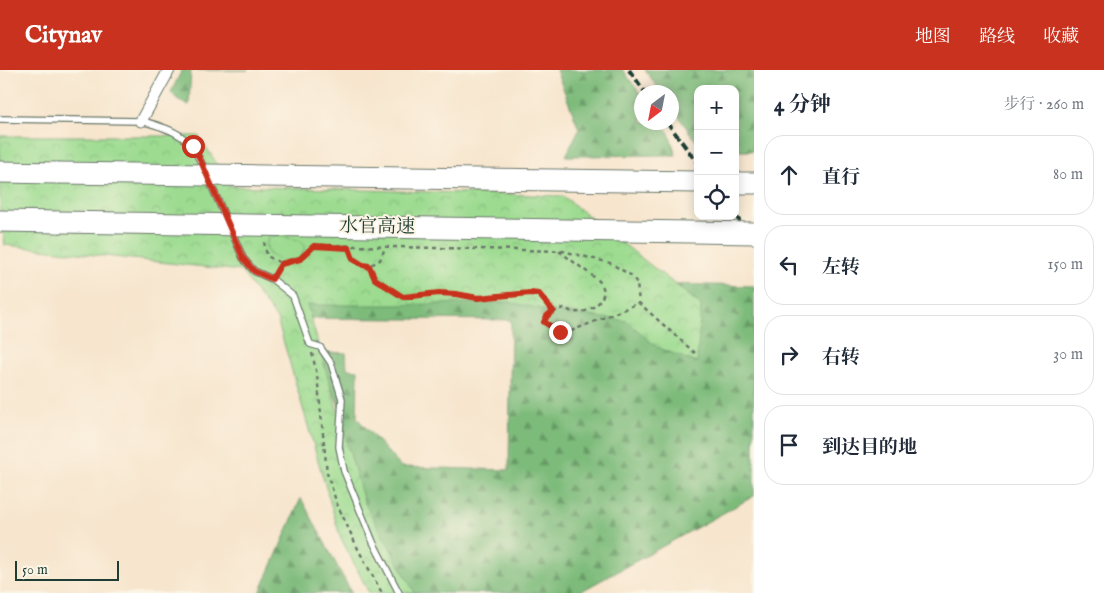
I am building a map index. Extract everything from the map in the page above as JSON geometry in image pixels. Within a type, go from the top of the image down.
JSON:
[{"type":"highway","points":[[0,172],[694,182]]},
{"type":"highway","points":[[739,183],[754,183]]},
{"type":"highway","name":"水官高速","points":[[0,221],[754,233]]},
{"type":"street","points":[[141,121],[169,70]]},
{"type":"lane","points":[[0,119],[141,121],[162,126],[180,135],[193,146],[243,258],[254,271],[272,279],[293,296],[310,344],[320,347],[331,363],[342,399],[339,448],[344,471],[373,542],[399,593]]},
{"type":"path","points":[[272,279],[281,264],[300,259],[314,246],[558,251],[610,263],[632,276],[637,283],[639,303],[695,353]]},
{"type":"path","points":[[349,248],[353,259],[369,266],[380,260],[385,248]]},
{"type":"path","points":[[558,251],[598,280],[602,284],[604,291],[601,301],[587,311],[576,312],[564,308],[553,311],[547,316],[544,322],[557,331],[564,332],[639,303]]},
{"type":"path","points":[[369,266],[375,279],[403,297],[439,293],[478,298],[522,293],[539,294],[553,311]]},
{"type":"green space","points":[[182,70],[191,70],[189,105],[177,99],[171,92]]},
{"type":"green space","points":[[556,70],[623,70],[634,85],[634,130],[667,130],[676,155],[566,156],[579,129]]},
{"type":"green space","points":[[645,70],[754,70],[754,151],[739,151],[739,85],[694,85],[694,138],[679,117],[679,85],[656,85]]},
{"type":"green space","points":[[0,136],[199,136],[231,186],[563,196],[701,305],[697,363],[657,347],[627,321],[553,311],[508,302],[307,305],[364,502],[415,593],[369,593],[340,536],[277,319],[241,271],[5,245],[0,211]]},
{"type":"green space","points":[[279,235],[301,241],[305,248],[300,258],[284,261],[269,254],[266,245],[269,237]]},
{"type":"green space","points":[[286,276],[754,286],[754,496],[578,593],[400,593],[352,505],[340,408],[317,352],[346,353],[347,369],[358,370],[357,418],[401,467],[509,470],[511,320],[293,318]]},
{"type":"green space","points":[[301,498],[351,592],[352,593],[260,593]]},
{"type":"railway","points":[[629,70],[640,85]]},
{"type":"railway","points":[[673,130],[694,159]]},
{"type":"railway","points":[[739,220],[754,240]]},
{"type":"route","points":[[193,146],[243,258],[254,271],[272,279],[281,264],[300,259],[314,246],[349,248],[353,259],[358,263],[369,266],[375,279],[380,284],[403,297],[439,293],[478,298],[506,294],[539,294],[553,311],[544,322],[560,332]]}]
